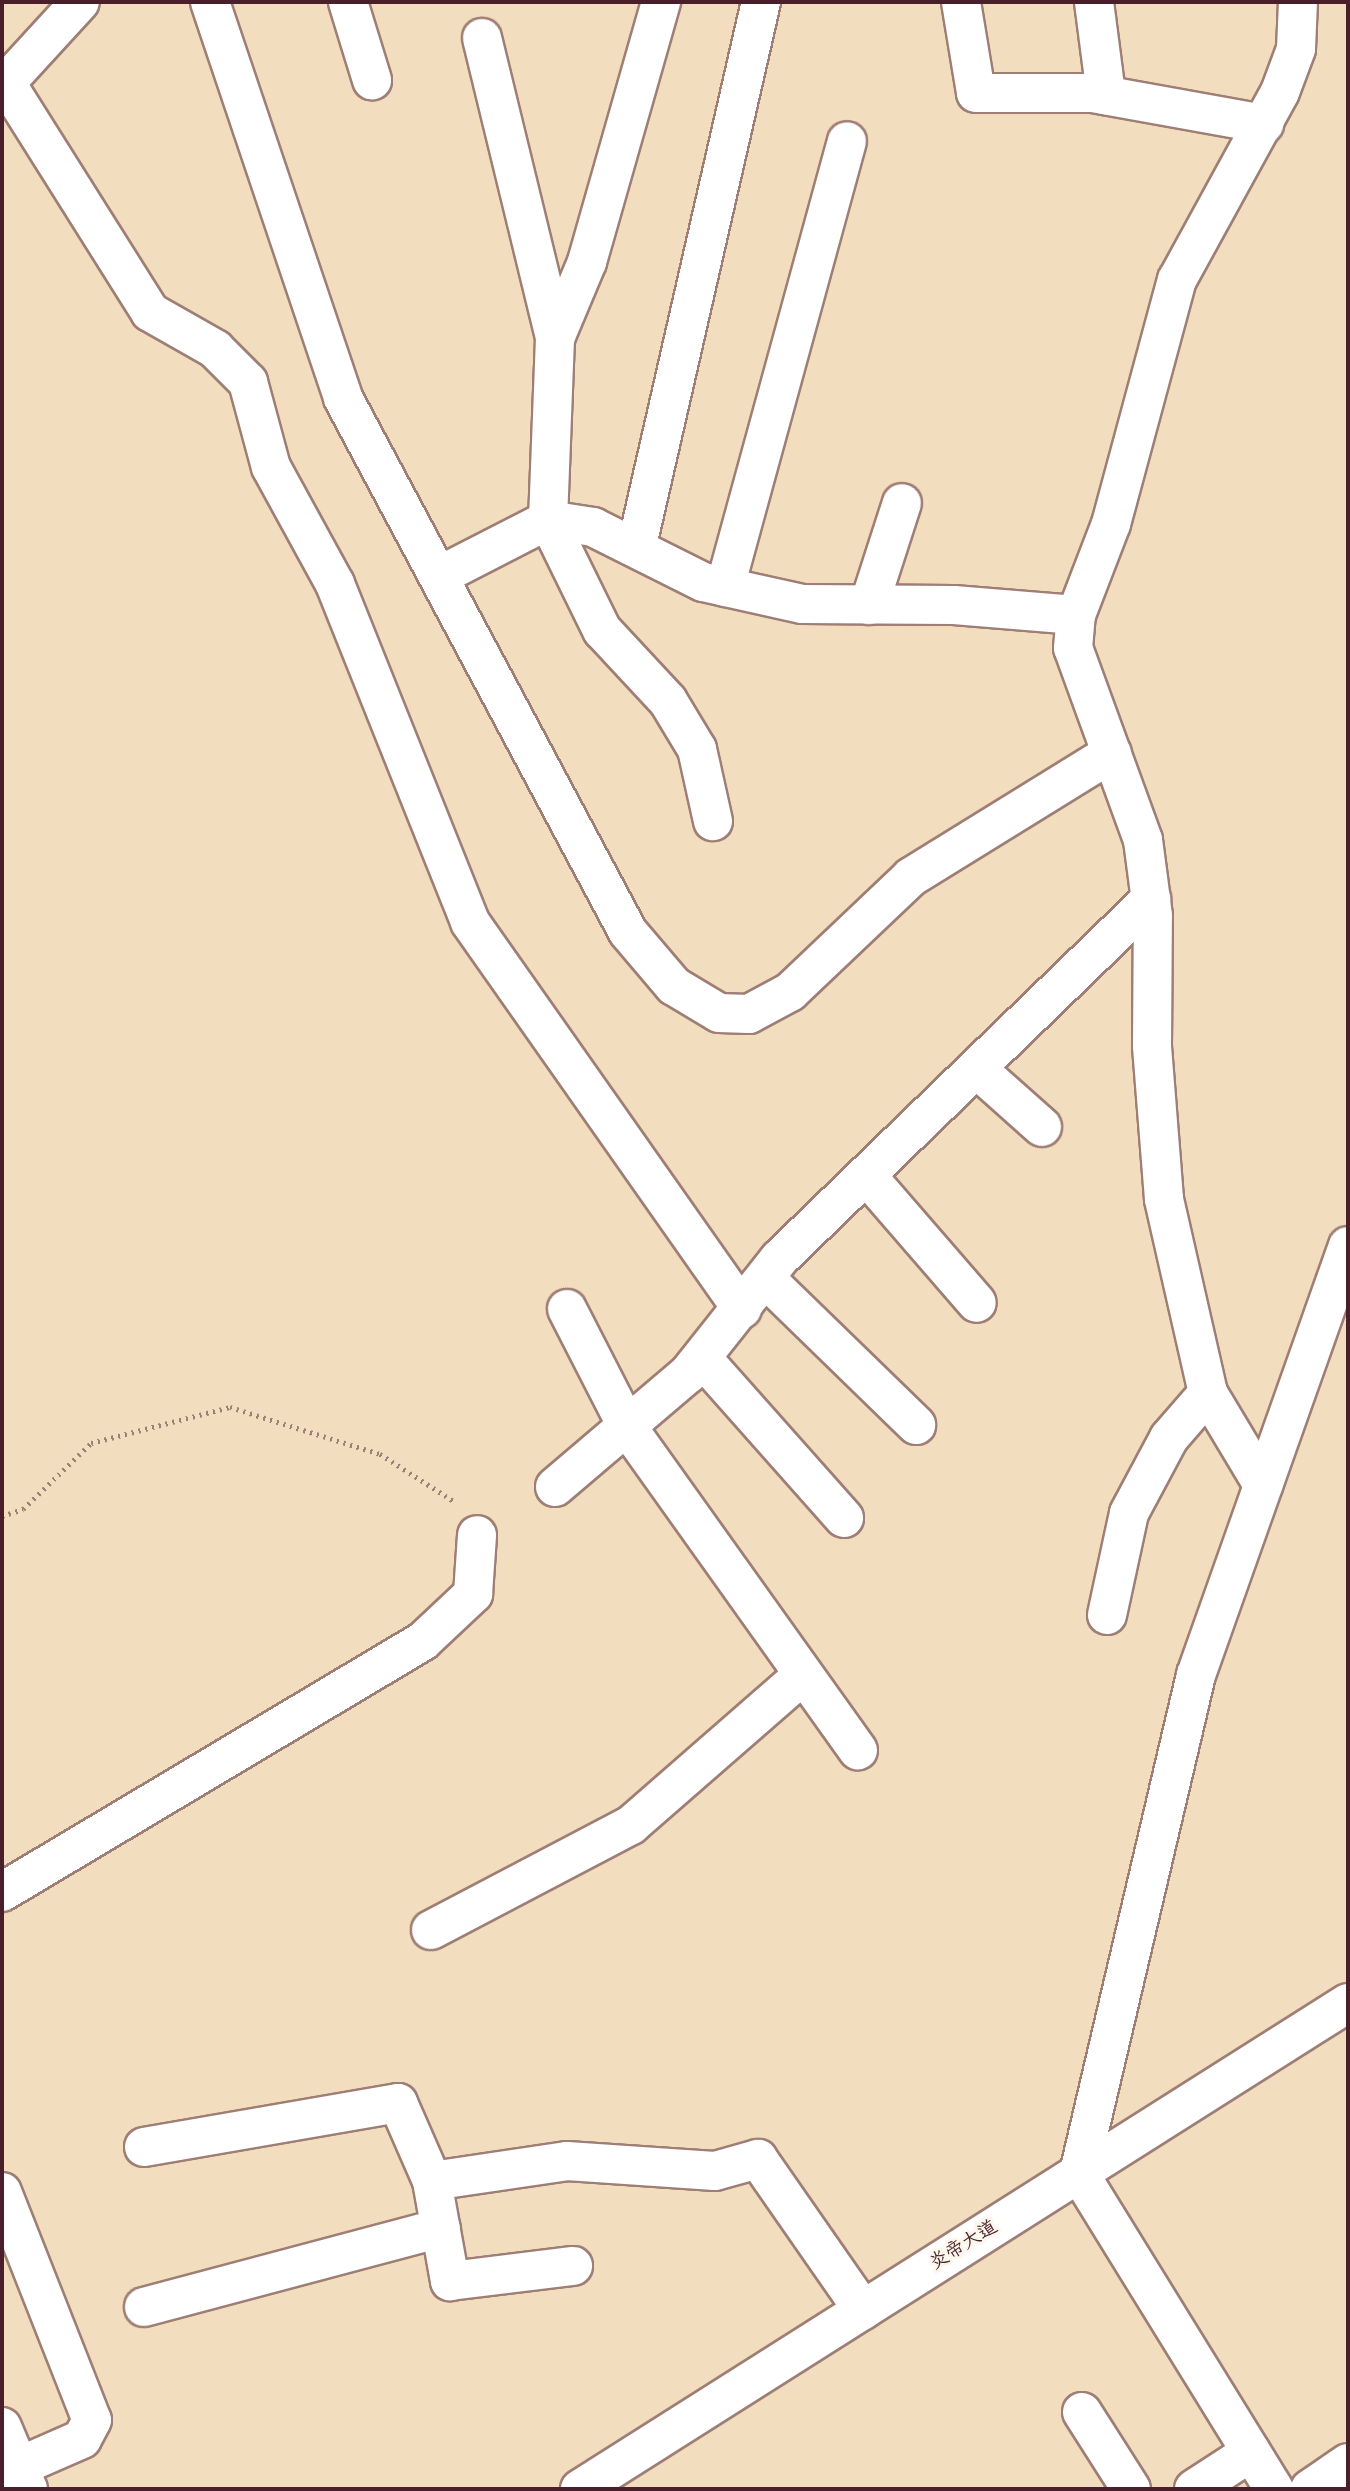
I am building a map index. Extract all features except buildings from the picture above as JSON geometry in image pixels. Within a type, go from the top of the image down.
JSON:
[{"type":"street","points":[[80,2],[4,85],[150,312],[215,349],[248,382],[271,467],[335,584],[471,922],[743,1309]]},
{"type":"street","points":[[210,2],[343,398],[628,932],[674,986],[719,1013],[749,1014],[790,992],[911,877],[1112,753]]},
{"type":"street","points":[[348,2],[372,80]]},
{"type":"street","points":[[555,338],[587,262],[661,2]]},
{"type":"street","points":[[637,545],[761,2]]},
{"type":"street","points":[[961,2],[976,93],[1106,95],[1264,124]]},
{"type":"street","points":[[1094,2],[1106,95]]},
{"type":"street","points":[[1263,1485],[1208,1393],[1164,1199],[1152,1045],[1151,899],[1143,840],[1073,648],[1076,615],[1111,524],[1177,280],[1264,124],[1296,49],[1298,2]]},
{"type":"street","points":[[482,38],[555,338],[548,520],[602,631],[668,701],[697,749],[713,821]]},
{"type":"street","points":[[725,587],[847,141]]},
{"type":"street","points":[[869,605],[902,502]]},
{"type":"street","points":[[439,576],[548,520],[593,527],[725,587],[802,604],[1076,615]]},
{"type":"street","points":[[555,1487],[628,1428],[702,1358],[765,1278],[866,1175],[1151,899]]},
{"type":"street","points":[[976,1069],[1042,1127]]},
{"type":"street","points":[[866,1175],[977,1303]]},
{"type":"street","points":[[1274,2489],[1079,2174],[1196,1675],[1348,1246]]},
{"type":"street","points":[[765,1278],[916,1425]]},
{"type":"street","points":[[567,1309],[628,1428],[858,1750]]},
{"type":"street","points":[[702,1358],[844,1518]]},
{"type":"street","points":[[1107,1615],[1129,1513],[1168,1438],[1208,1393]]},
{"type":"street","points":[[2,1892],[423,1642],[473,1594],[477,1535]]},
{"type":"street","points":[[431,1930],[631,1825],[803,1675]]},
{"type":"street","name":"炎帝大道","points":[[580,2489],[1348,2003]]},
{"type":"street","points":[[144,2147],[398,2103],[432,2181],[450,2281],[573,2266]]},
{"type":"street","points":[[432,2181],[567,2161],[715,2171],[758,2159],[863,2310]]},
{"type":"street","points":[[2,2192],[92,2420],[82,2439],[16,2476],[2,2427]]},
{"type":"street","points":[[144,2307],[441,2228]]},
{"type":"street","points":[[1082,2413],[1130,2489]]},
{"type":"street","points":[[1194,2489],[1251,2452]]},
{"type":"street","points":[[1310,2489],[1348,2463]]},
{"type":"path","points":[[2,1516],[23,1509],[91,1443],[230,1407],[380,1454],[452,1498],[477,1535]]}]
